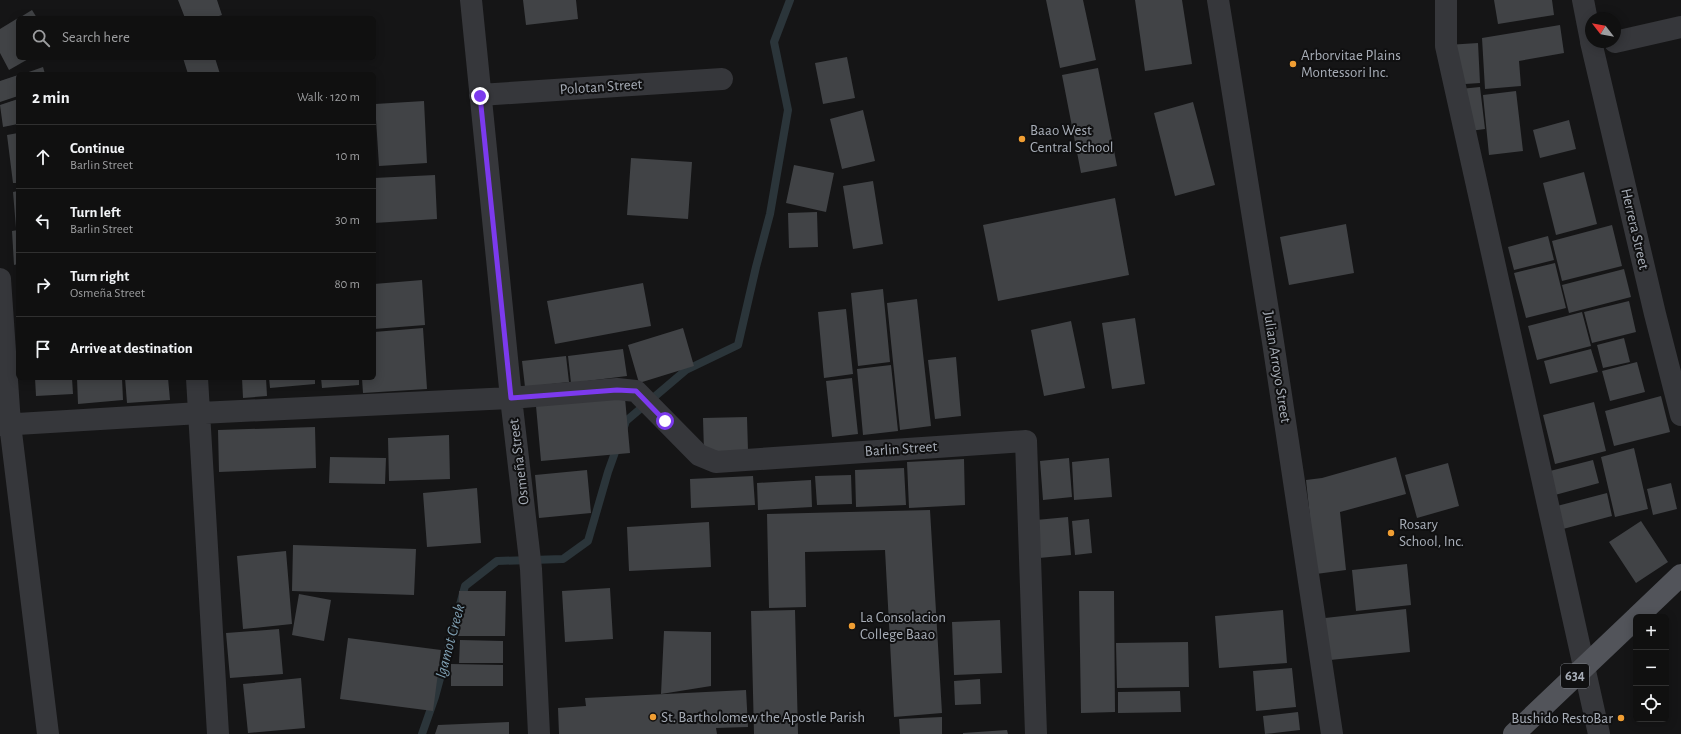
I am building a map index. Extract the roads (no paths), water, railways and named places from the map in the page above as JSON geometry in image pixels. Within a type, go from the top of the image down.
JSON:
[{"type":"main road","name":"634","points":[[1641,614],[1681,575]]},
{"type":"main road","name":"634","points":[[1514,734],[1633,622]]},
{"type":"street","name":"Osmeña Street","points":[[471,0],[511,398],[529,547],[538,734]]},
{"type":"street","name":"Julian Arroyo Street","points":[[1218,0],[1273,342],[1332,734]]},
{"type":"street","points":[[1446,0],[1446,46],[1599,734]]},
{"type":"street","name":"Herrera Street","points":[[1583,0],[1585,12]]},
{"type":"street","points":[[1621,41],[1681,27]]},
{"type":"street","name":"Herrera Street","points":[[1592,48],[1655,314],[1681,415]]},
{"type":"street","name":"Polotan Street","points":[[480,96],[722,79]]},
{"type":"street","points":[[0,279],[5,424],[48,734]]},
{"type":"street","points":[[197,380],[218,734]]},
{"type":"street","name":"Barlin Street","points":[[5,424],[511,398],[617,390],[636,391],[699,455],[716,462],[1026,441],[1036,734]]},
{"type":"waterway","points":[[623,430],[626,421],[686,370],[738,345],[770,214],[788,110],[774,42],[790,0]]},
{"type":"waterway","name":"Igamot Creek","points":[[422,734],[435,697],[465,586],[497,561],[563,559],[588,541],[608,472],[618,444]]},
{"type":"place","name":"Arborvitae Plains Montessori Inc.","points":[[1293,64]]},
{"type":"place","name":"Baao West Central School","points":[[1022,139]]},
{"type":"place","name":"Rosary School, Inc.","points":[[1391,533]]},
{"type":"place","name":"La Consolacion College Baao","points":[[852,626]]},
{"type":"place","name":"St. Bartholomew the Apostle Parish","points":[[653,717]]},
{"type":"place","name":"Bushido RestoBar","points":[[1621,718]]}]
